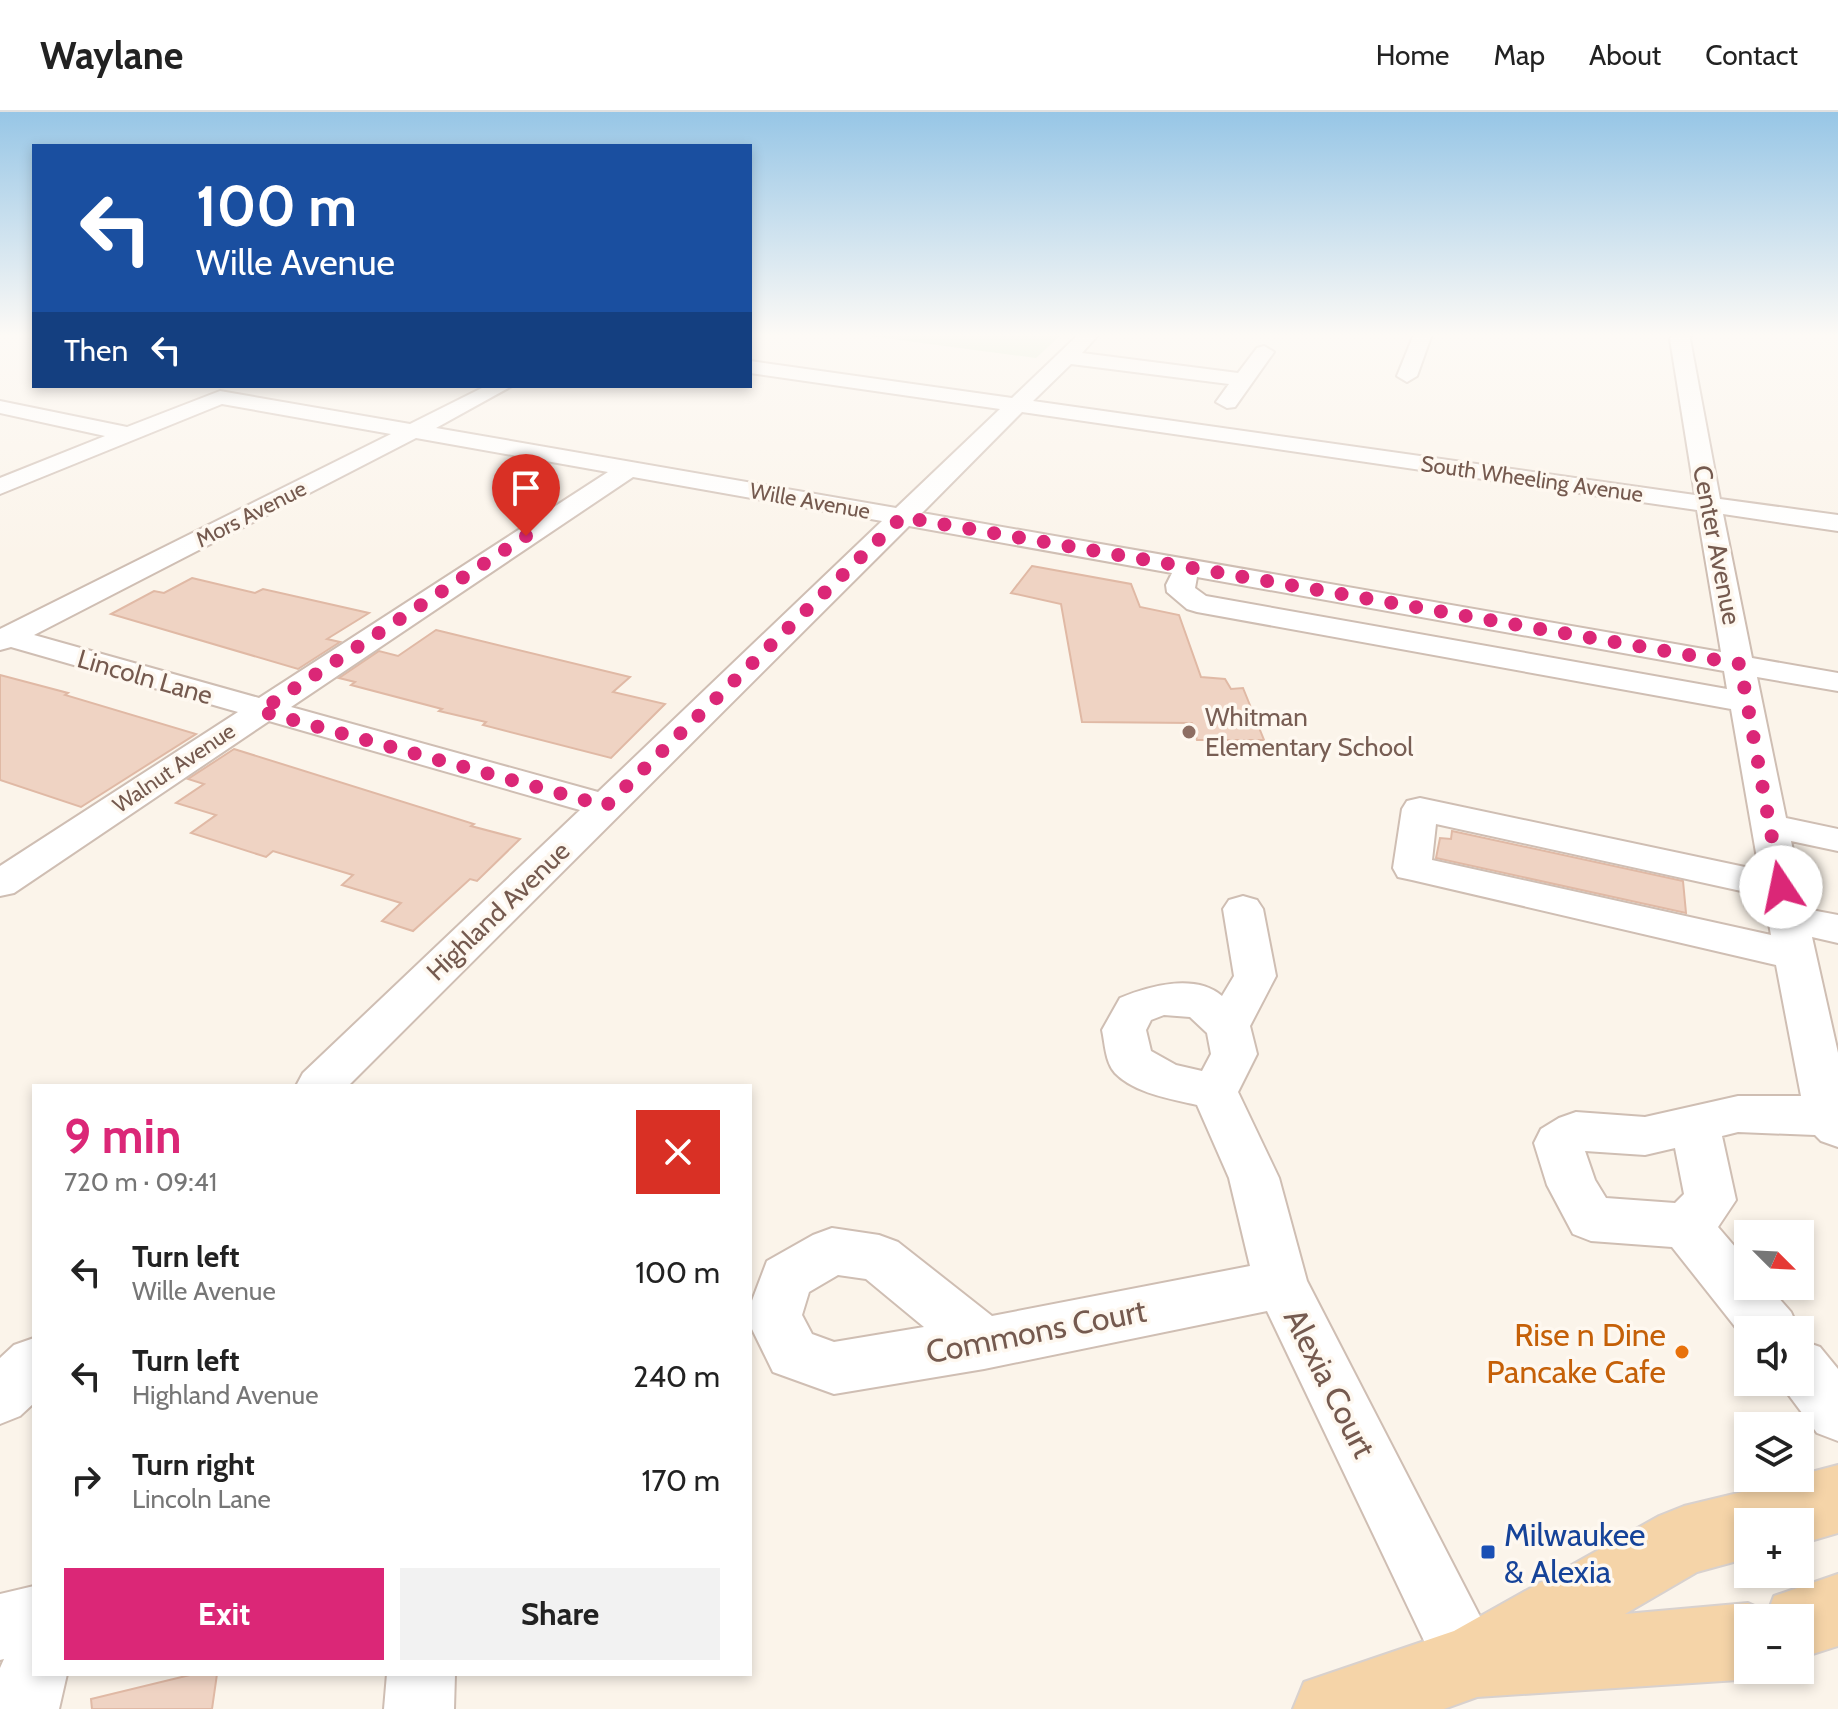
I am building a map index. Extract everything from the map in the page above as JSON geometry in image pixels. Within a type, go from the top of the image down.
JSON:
[{"type":"main road","points":[[1806,1508],[1838,1499]]},
{"type":"main road","points":[[1367,1704],[1470,1663],[1684,1541],[1734,1528]]},
{"type":"main road","points":[[1814,1618],[1838,1610]]},
{"type":"main road","points":[[1470,1663],[1734,1643]]},
{"type":"street","points":[[7,409],[129,434]]},
{"type":"street","points":[[0,487],[185,409]]},
{"type":"street","name":"Wille Avenue","points":[[306,409],[413,431],[1509,624],[1743,683],[1838,682]]},
{"type":"street","name":"Mors Avenue","points":[[4,639],[457,409]]},
{"type":"street","name":"Highland Avenue","points":[[321,1084],[1014,409]]},
{"type":"street","name":"South Wheeling Avenue","points":[[1035,409],[1838,523]]},
{"type":"street","points":[[1209,433],[1225,409]]},
{"type":"street","name":"Center Avenue","points":[[1692,409],[1768,825],[1835,1122]]},
{"type":"street","name":"Walnut Avenue","points":[[0,884],[629,469]]},
{"type":"street","points":[[1188,567],[1180,585],[1181,592],[1197,603],[1505,658],[1743,683]]},
{"type":"street","points":[[1505,658],[1509,624]]},
{"type":"street","name":"Lincoln Lane","points":[[4,639],[606,806]]},
{"type":"street","points":[[1788,920],[1420,809],[1412,868],[1838,929]]},
{"type":"street","points":[[1768,825],[1838,840]]},
{"type":"street","points":[[1228,1026],[1255,976],[1243,909]]},
{"type":"street","points":[[1160,999],[1201,1002],[1228,1026],[1234,1054],[1215,1092],[1163,1079],[1131,1061],[1124,1030],[1135,1009],[1160,999]]},
{"type":"street","name":"Alexia Court","points":[[1215,1092],[1254,1178],[1281,1284],[1470,1663]]},
{"type":"street","points":[[1760,1316],[1686,1226],[1591,1219],[1572,1185],[1558,1143],[1576,1131],[1645,1136],[1738,1114],[1789,1114],[1835,1122]]},
{"type":"street","points":[[1686,1226],[1711,1200],[1695,1125]]},
{"type":"street","name":"Commons Court","points":[[984,1343],[879,1258],[832,1251],[786,1278],[774,1317],[793,1354],[834,1368],[984,1343],[1281,1284]]},
{"type":"street","points":[[0,1397],[32,1366]]},
{"type":"street","points":[[1814,1383],[1838,1413]]},
{"type":"street","points":[[0,1627],[32,1619]]},
{"type":"street","points":[[24,1709],[32,1676]]},
{"type":"street","points":[[419,1709],[421,1676]]},
{"type":"building","points":[[1032,566],[1131,584],[1140,607],[1179,615],[1201,677],[1225,679],[1231,689],[1243,688],[1264,740],[1197,740],[1192,723],[1082,722],[1061,604],[1011,593]]},
{"type":"building","points":[[192,578],[255,593],[263,589],[369,613],[327,639],[340,642],[298,669],[111,614],[154,591],[164,593]]},
{"type":"building","points":[[436,630],[630,677],[613,692],[665,704],[611,758],[483,725],[486,722],[351,685],[355,682],[339,678],[379,651],[398,656]]},
{"type":"building","points":[[0,675],[196,734],[81,807],[0,780]]},
{"type":"building","points":[[234,749],[520,839],[477,881],[470,879],[413,931],[382,921],[401,903],[342,885],[353,875],[273,851],[266,857],[191,833],[216,815],[176,803],[204,784],[188,779]]},
{"type":"building","points":[[1452,831],[1683,881],[1686,913],[1436,858],[1440,838],[1451,839]]},
{"type":"building","points":[[186,1676],[217,1676],[212,1709],[92,1709],[91,1699]]},
{"type":"place","name":"Whitman Elementary School","points":[[1189,732]]},
{"type":"place","name":"Rise n Dine Pancake Cafe","points":[[1682,1352]]},
{"type":"place","name":"Milwaukee & Alexia","points":[[1488,1552]]},
{"type":"route","points":[[526,536],[260,711],[606,806],[902,517],[1740,664],[1781,887]]}]
